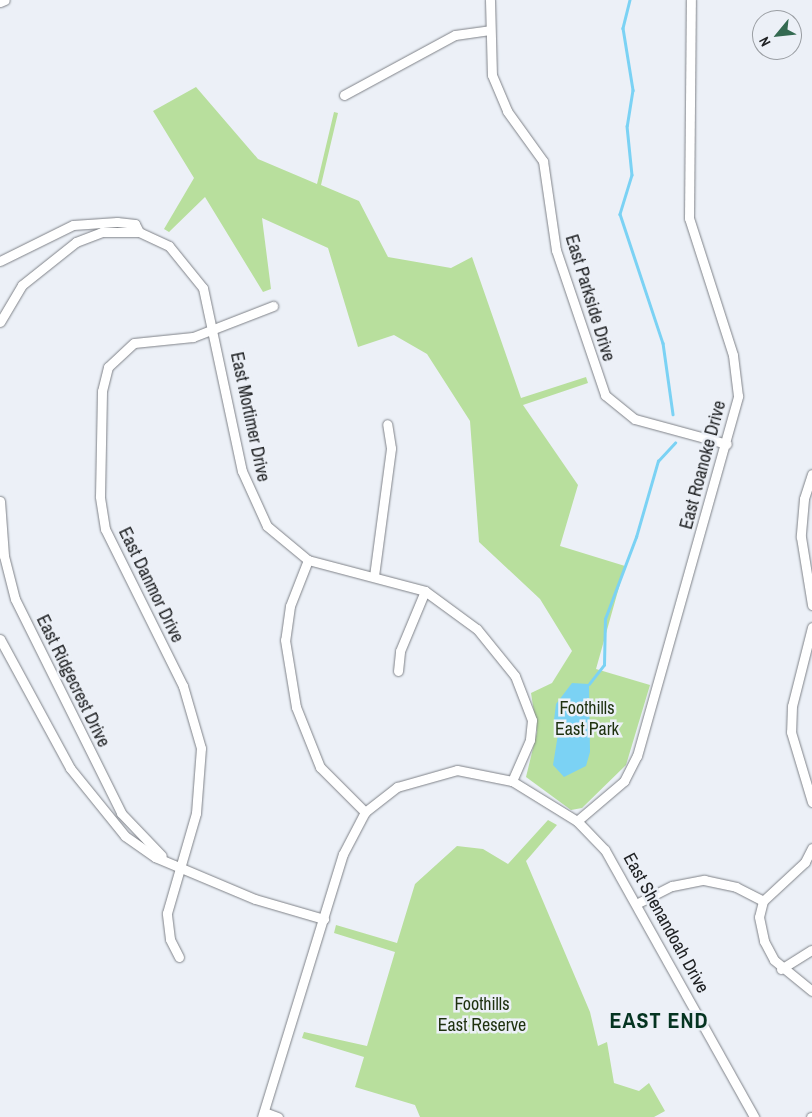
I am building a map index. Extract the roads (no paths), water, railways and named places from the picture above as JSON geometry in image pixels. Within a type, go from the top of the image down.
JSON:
[{"type":"street","points":[[0,2],[5,0]]},
{"type":"street","name":"East Parkside Drive","points":[[490,0],[490,30],[497,92],[543,161],[556,250],[605,395],[635,419],[727,444]]},
{"type":"street","name":"East Roanoke Drive","points":[[577,821],[624,781],[637,756],[727,444],[738,396],[737,376],[696,250],[689,209],[691,0]]},
{"type":"street","points":[[344,94],[455,35],[490,30]]},
{"type":"street","points":[[0,261],[73,225],[117,222],[136,224],[139,232],[102,232],[76,242],[22,285],[0,322]]},
{"type":"street","name":"East Mortimer Drive","points":[[139,232],[169,246],[188,264],[203,288],[214,328],[252,500],[267,526],[308,560],[425,591],[477,629],[497,651],[526,698],[532,720],[530,740],[512,781]]},
{"type":"street","name":"East Danmor Drive","points":[[179,957],[170,939],[167,913],[196,813],[202,748],[183,686],[105,529],[100,496],[102,391],[108,367],[134,343],[193,337],[274,306]]},
{"type":"street","points":[[374,576],[391,448],[387,424]]},
{"type":"street","points":[[812,474],[804,499],[801,537],[812,605]]},
{"type":"street","name":"East Ridgecrest Drive","points":[[0,501],[4,556],[15,599],[121,813],[162,856],[255,899],[324,919]]},
{"type":"street","points":[[308,560],[290,606],[285,640],[296,707],[320,767],[365,812]]},
{"type":"street","points":[[398,671],[400,651],[425,591]]},
{"type":"street","points":[[812,627],[792,706],[791,732],[812,802]]},
{"type":"street","name":"East Ridgecrest Drive","points":[[0,639],[88,794],[125,836],[155,857],[162,856]]},
{"type":"street","name":"East Shenandoah Drive","points":[[263,1115],[344,854],[365,812],[397,787],[433,773],[477,772],[512,781],[577,821],[610,857],[638,903],[754,1117]]},
{"type":"street","points":[[812,848],[805,862],[763,901],[760,931],[781,969],[812,991]]},
{"type":"street","points":[[638,903],[672,886],[704,880],[726,883],[763,901]]},
{"type":"street","points":[[781,969],[812,950]]},
{"type":"street","points":[[263,1115],[278,1117]]},
{"type":"water","points":[[572,683],[589,684],[590,752],[586,766],[564,777],[553,765],[558,734],[554,720],[556,704]]},
{"type":"waterway","points":[[630,0],[623,28],[633,90],[627,126],[632,175],[620,214],[663,343],[673,414]]},
{"type":"waterway","points":[[589,684],[604,665],[605,619],[636,537],[658,461],[675,443]]},
{"type":"district","name":"EAST END","points":[[659,1021]]},
{"type":"park label","name":"Foothills East Park","points":[[587,720]]},
{"type":"park label","name":"Foothills East Reserve","points":[[482,1015]]}]
